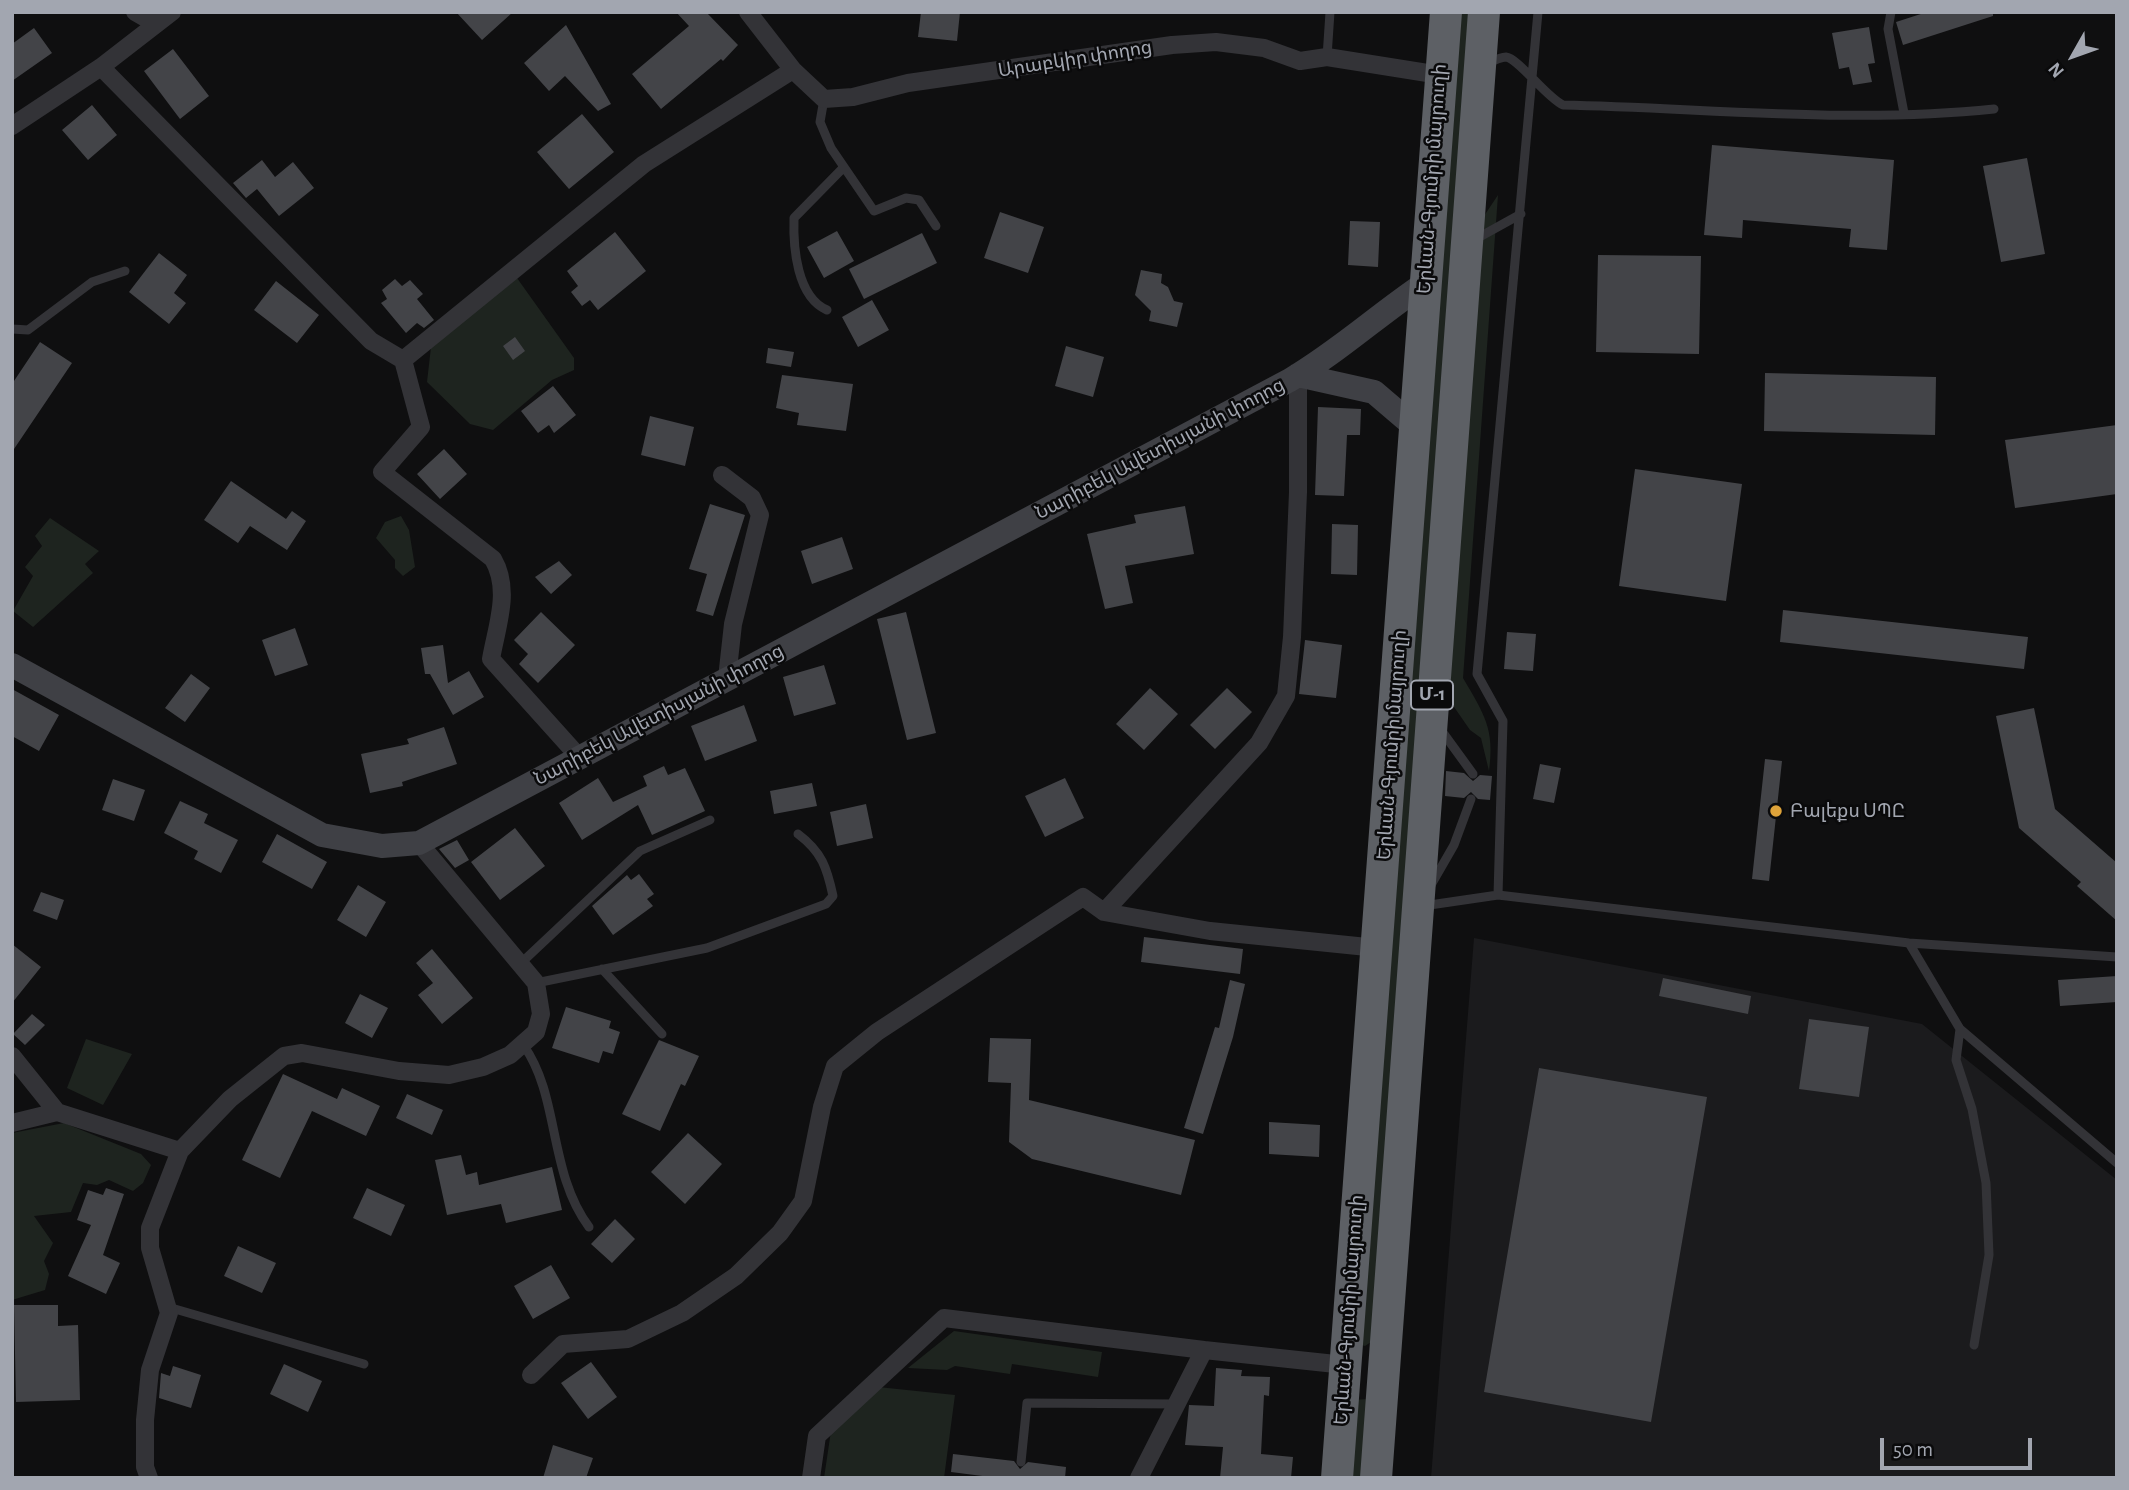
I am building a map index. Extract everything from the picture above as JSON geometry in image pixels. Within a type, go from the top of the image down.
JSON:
[{"type":"highway","name":"Երևան-Գյումրի մայրուղի","points":[[1337,1478],[1446,12]]},
{"type":"highway","name":"Երևան-Գյումրի մայրուղի","points":[[1376,1478],[1430,716],[1484,12]]},
{"type":"highway","points":[[1345,1370],[1384,1378]]},
{"type":"street","points":[[135,12],[156,24]]},
{"type":"street","points":[[12,126],[101,67],[172,12]]},
{"type":"street","points":[[748,12],[793,70],[824,99]]},
{"type":"street","name":"Արաբկիր փողոց","points":[[824,99],[853,97],[908,83],[1172,45],[1216,42],[1264,48],[1300,61],[1327,57],[1440,75]]},
{"type":"street","points":[[101,67],[371,341],[403,360],[421,427],[382,471],[493,559],[501,573],[503,593],[491,659],[580,758]]},
{"type":"street","points":[[403,360],[644,164],[793,70]]},
{"type":"street","name":"Նարիբեկ Ավետիսյանի փողոց","points":[[12,665],[322,835],[382,846],[419,844],[1298,375],[1350,342],[1388,308],[1424,284]]},
{"type":"street","points":[[1104,912],[1259,743],[1286,696],[1292,637],[1298,492],[1298,375],[1349,384],[1374,392],[1415,427]]},
{"type":"street","points":[[722,475],[752,498],[761,515],[733,624],[727,678]]},
{"type":"street","points":[[149,1478],[145,1467],[145,1420],[150,1370],[169,1313],[150,1248],[150,1228],[180,1151],[230,1098],[284,1056],[302,1053],[399,1071],[449,1075],[483,1067],[524,1046],[536,1032],[541,1014],[536,983],[419,844]]},
{"type":"street","points":[[531,1376],[563,1344],[628,1339],[682,1313],[736,1276],[780,1233],[803,1201],[822,1107],[835,1066],[877,1032],[1083,897],[1104,912],[1210,931],[1377,947]]},
{"type":"street","points":[[12,1056],[57,1112]]},
{"type":"street","points":[[12,1123],[57,1112],[180,1151]]},
{"type":"street","points":[[811,1478],[817,1436],[944,1318],[1345,1370]]},
{"type":"street","points":[[1139,1478],[1204,1350]]},
{"type":"lane","points":[[1327,57],[1330,12]]},
{"type":"lane","points":[[1498,895],[1503,722],[1477,674],[1534,80],[1538,12]]},
{"type":"lane","points":[[1891,12],[1888,29],[1904,113]]},
{"type":"lane","points":[[1480,67],[1505,57],[1513,59],[1543,92],[1563,105],[1950,114],[1994,109]]},
{"type":"lane","points":[[824,99],[820,122],[831,148],[874,211],[906,198],[919,200],[936,226]]},
{"type":"lane","points":[[827,310],[813,304],[807,295],[798,263],[794,218],[844,167]]},
{"type":"lane","points":[[1466,244],[1521,214]]},
{"type":"lane","points":[[12,329],[28,330],[92,282],[125,271]]},
{"type":"lane","points":[[1430,716],[1473,774]]},
{"type":"lane","points":[[1418,907],[1454,845],[1471,799]]},
{"type":"lane","points":[[520,964],[640,851],[710,820]]},
{"type":"lane","points":[[536,983],[706,948],[826,904],[833,896],[828,875],[816,847],[798,834]]},
{"type":"lane","points":[[1418,907],[1498,895],[1909,943],[2117,957]]},
{"type":"lane","points":[[1909,943],[1960,1030],[2117,1163]]},
{"type":"lane","points":[[602,969],[662,1034]]},
{"type":"lane","points":[[1960,1030],[1956,1060],[1972,1109],[1986,1183],[1989,1255],[1974,1345]]},
{"type":"lane","points":[[524,1046],[537,1064],[565,1182],[576,1209],[589,1227]]},
{"type":"lane","points":[[168,1307],[364,1364]]},
{"type":"lane","points":[[1021,1462],[1027,1403],[1177,1404]]},
{"type":"shaded area","points":[[1456,12],[1472,12],[1371,1342],[1365,1346],[1361,1345]]},
{"type":"shaded area","points":[[1498,195],[1463,678],[1486,722],[1490,744],[1489,771],[1481,738],[1470,730],[1443,691],[1482,219]]},
{"type":"shaded area","points":[[517,278],[574,358],[574,370],[552,380],[493,430],[470,424],[427,382],[431,347]]},
{"type":"shaded area","points":[[401,516],[409,530],[415,567],[403,576],[395,568],[395,560],[376,538],[385,522]]},
{"type":"shaded area","points":[[50,518],[99,551],[85,564],[93,573],[33,627],[13,611],[33,576],[25,567],[42,546],[35,536]]},
{"type":"shaded area","points":[[1474,938],[1922,1024],[2117,1180],[2117,1478],[1431,1478]]},
{"type":"shaded area","points":[[86,1039],[132,1054],[103,1105],[67,1088]]},
{"type":"shaded area","points":[[64,1123],[141,1154],[151,1165],[143,1183],[133,1191],[109,1180],[97,1185],[83,1183],[71,1212],[34,1216],[53,1243],[44,1261],[49,1274],[45,1290],[12,1300],[12,1133]]},
{"type":"shaded area","points":[[954,1331],[1102,1352],[1098,1377],[1012,1364],[1010,1374],[955,1366],[947,1370],[908,1368]]},
{"type":"shaded area","points":[[878,1387],[955,1395],[944,1478],[824,1478],[831,1431]]},
{"type":"shaded area","points":[[1369,1399],[1363,1478],[1348,1478],[1353,1400]]},
{"type":"building","points":[[456,12],[513,12],[482,40]]},
{"type":"building","points":[[676,12],[706,12],[738,45],[723,61],[721,59],[661,109],[632,74],[689,26]]},
{"type":"building","points":[[921,12],[960,12],[957,41],[918,37]]},
{"type":"building","points":[[1927,12],[1993,12],[1993,16],[1903,45],[1896,22]]},
{"type":"building","points":[[566,25],[611,104],[598,111],[565,76],[549,91],[524,63]]},
{"type":"building","points":[[1869,27],[1875,63],[1868,64],[1872,82],[1853,85],[1849,67],[1839,69],[1832,33]]},
{"type":"building","points":[[34,28],[52,53],[12,81],[12,44]]},
{"type":"building","points":[[173,49],[209,96],[180,119],[144,71]]},
{"type":"building","points":[[92,105],[117,135],[88,160],[62,130]]},
{"type":"building","points":[[582,114],[614,152],[569,189],[537,152]]},
{"type":"building","points":[[1712,145],[1894,160],[1887,250],[1849,247],[1851,229],[1743,220],[1742,238],[1704,235]]},
{"type":"building","points":[[2027,158],[2045,254],[2001,262],[1983,166]]},
{"type":"building","points":[[262,160],[275,177],[293,162],[314,188],[279,216],[257,189],[246,198],[233,183]]},
{"type":"building","points":[[1000,212],[1044,227],[1028,273],[984,258]]},
{"type":"building","points":[[1350,221],[1380,222],[1378,267],[1348,265]]},
{"type":"building","points":[[837,231],[854,261],[824,278],[807,247]]},
{"type":"building","points":[[615,232],[646,271],[598,310],[590,300],[582,306],[571,292],[578,286],[567,271]]},
{"type":"building","points":[[922,233],[937,263],[864,299],[849,269]]},
{"type":"building","points":[[159,253],[187,275],[174,293],[186,303],[169,324],[129,292]]},
{"type":"building","points":[[1598,255],[1701,256],[1699,354],[1596,352]]},
{"type":"building","points":[[1141,270],[1162,274],[1161,283],[1168,287],[1174,301],[1183,303],[1177,327],[1149,321],[1151,311],[1135,295]]},
{"type":"building","points":[[395,279],[402,286],[410,280],[423,294],[417,299],[434,320],[424,328],[417,323],[406,333],[381,303],[387,299],[382,290]]},
{"type":"building","points":[[276,281],[319,315],[297,343],[254,310]]},
{"type":"building","points":[[872,300],[889,330],[858,347],[842,317]]},
{"type":"building","points":[[515,337],[525,351],[513,360],[503,346]]},
{"type":"building","points":[[40,342],[72,363],[12,452],[12,384]]},
{"type":"building","points":[[1066,346],[1104,357],[1093,397],[1055,386]]},
{"type":"building","points":[[768,348],[794,352],[791,367],[766,363]]},
{"type":"building","points":[[1765,373],[1936,377],[1935,435],[1764,431]]},
{"type":"building","points":[[782,375],[853,384],[846,431],[797,425],[799,413],[776,408]]},
{"type":"building","points":[[553,386],[576,415],[554,433],[549,425],[538,433],[521,411]]},
{"type":"building","points":[[1318,407],[1361,409],[1360,435],[1347,435],[1344,496],[1315,495]]},
{"type":"building","points":[[650,416],[694,427],[685,466],[641,455]]},
{"type":"building","points":[[2117,425],[2117,494],[2015,508],[2005,440]]},
{"type":"building","points":[[444,449],[467,474],[440,499],[417,474]]},
{"type":"building","points":[[1635,469],[1742,484],[1726,601],[1619,586]]},
{"type":"building","points":[[231,481],[286,519],[292,511],[306,521],[287,550],[250,526],[238,543],[204,520]]},
{"type":"building","points":[[710,504],[745,515],[713,616],[696,611],[707,574],[689,569]]},
{"type":"building","points":[[1185,506],[1194,554],[1125,566],[1133,603],[1105,609],[1087,534],[1136,523],[1134,515]]},
{"type":"building","points":[[1332,524],[1358,525],[1357,575],[1331,574]]},
{"type":"building","points":[[842,537],[853,569],[812,584],[801,551]]},
{"type":"building","points":[[559,561],[572,575],[551,594],[535,577]]},
{"type":"building","points":[[1783,610],[2028,637],[2024,669],[1780,642]]},
{"type":"building","points":[[541,612],[575,645],[538,683],[519,664],[528,654],[514,640]]},
{"type":"building","points":[[906,612],[936,733],[907,740],[877,619]]},
{"type":"building","points":[[295,628],[308,665],[275,676],[262,640]]},
{"type":"building","points":[[1507,632],[1536,634],[1533,671],[1504,669]]},
{"type":"building","points":[[1305,640],[1342,645],[1336,698],[1299,694]]},
{"type":"building","points":[[443,645],[448,683],[469,671],[484,697],[453,715],[430,674],[425,674],[421,648]]},
{"type":"building","points":[[824,665],[836,704],[794,716],[783,677]]},
{"type":"building","points":[[191,674],[210,688],[185,722],[165,708]]},
{"type":"building","points":[[1150,688],[1178,714],[1144,750],[1116,724]]},
{"type":"building","points":[[1227,688],[1252,712],[1215,749],[1190,725]]},
{"type":"building","points":[[12,689],[59,715],[39,751],[12,736]]},
{"type":"building","points":[[744,705],[757,741],[705,761],[691,726]]},
{"type":"building","points":[[2034,708],[2055,809],[2117,863],[2117,921],[2077,886],[2081,882],[2019,828],[1996,716]]},
{"type":"building","points":[[444,727],[457,764],[402,782],[403,786],[370,793],[361,754],[409,744],[407,739]]},
{"type":"building","points":[[1765,759],[1782,761],[1769,881],[1752,879]]},
{"type":"building","points":[[1540,764],[1561,768],[1554,803],[1533,799]]},
{"type":"building","points":[[664,766],[668,775],[685,768],[705,811],[652,835],[638,805],[582,840],[559,803],[598,778],[613,802],[647,786],[643,776]]},
{"type":"building","points":[[1446,771],[1464,773],[1473,781],[1480,775],[1492,776],[1490,800],[1478,799],[1471,792],[1464,798],[1445,796]]},
{"type":"building","points":[[1065,778],[1084,818],[1045,837],[1025,796]]},
{"type":"building","points":[[113,779],[145,790],[134,821],[102,810]]},
{"type":"building","points":[[812,783],[817,806],[774,814],[770,791]]},
{"type":"building","points":[[180,801],[208,814],[204,823],[238,840],[221,873],[194,859],[198,851],[164,833]]},
{"type":"building","points":[[866,804],[873,838],[837,846],[830,812]]},
{"type":"building","points":[[515,828],[545,866],[500,900],[471,862]]},
{"type":"building","points":[[277,834],[327,862],[312,889],[262,862]]},
{"type":"building","points":[[457,840],[469,860],[455,868],[439,849]]},
{"type":"building","points":[[639,874],[654,894],[647,899],[653,906],[613,935],[592,906],[627,875],[631,880]]},
{"type":"building","points":[[358,885],[386,902],[366,937],[337,920]]},
{"type":"building","points":[[41,892],[64,900],[57,920],[33,911]]},
{"type":"building","points":[[1144,937],[1243,949],[1240,974],[1141,962]]},
{"type":"building","points":[[12,944],[41,967],[12,1003]]},
{"type":"building","points":[[432,949],[473,998],[442,1024],[418,995],[433,983],[416,963]]},
{"type":"building","points":[[2117,976],[2117,1002],[2060,1006],[2058,980]]},
{"type":"building","points":[[1663,978],[1751,996],[1748,1014],[1659,996]]},
{"type":"building","points":[[1230,980],[1245,984],[1233,1037],[1203,1134],[1184,1128],[1215,1027],[1219,1028]]},
{"type":"building","points":[[360,994],[388,1008],[372,1038],[345,1023]]},
{"type":"building","points":[[566,1007],[611,1021],[609,1028],[620,1032],[613,1054],[603,1051],[599,1063],[552,1048]]},
{"type":"building","points":[[32,1014],[45,1025],[25,1045],[13,1034]]},
{"type":"building","points":[[1809,1019],[1869,1027],[1859,1097],[1799,1089]]},
{"type":"building","points":[[990,1038],[1031,1039],[1029,1100],[1195,1140],[1181,1195],[1032,1159],[1009,1142],[1011,1083],[988,1082]]},
{"type":"building","points":[[659,1040],[699,1056],[685,1086],[681,1084],[660,1131],[622,1114]]},
{"type":"building","points":[[1539,1068],[1707,1097],[1651,1422],[1484,1392]]},
{"type":"building","points":[[283,1074],[337,1099],[342,1088],[380,1106],[366,1136],[312,1111],[280,1178],[242,1160]]},
{"type":"building","points":[[407,1094],[443,1110],[432,1135],[396,1118]]},
{"type":"building","points":[[1269,1122],[1320,1125],[1319,1157],[1269,1154]]},
{"type":"building","points":[[688,1133],[722,1164],[685,1204],[651,1172]]},
{"type":"building","points":[[461,1155],[466,1175],[477,1172],[479,1185],[552,1167],[562,1210],[506,1223],[501,1204],[447,1215],[435,1160]]},
{"type":"building","points":[[106,1188],[124,1194],[103,1255],[120,1263],[106,1294],[68,1276],[91,1225],[77,1220],[88,1190],[103,1195]]},
{"type":"building","points":[[367,1188],[405,1205],[391,1236],[353,1218]]},
{"type":"building","points":[[615,1219],[635,1239],[612,1263],[591,1244]]},
{"type":"building","points":[[238,1246],[276,1263],[262,1293],[224,1276]]},
{"type":"building","points":[[551,1265],[570,1298],[533,1319],[514,1286]]},
{"type":"building","points":[[14,1305],[58,1305],[58,1326],[78,1325],[80,1400],[16,1402]]},
{"type":"building","points":[[591,1362],[617,1397],[588,1419],[561,1383]]},
{"type":"building","points":[[284,1364],[322,1381],[308,1412],[270,1394]]},
{"type":"building","points":[[173,1366],[201,1375],[191,1408],[159,1398],[161,1373],[170,1376]]},
{"type":"building","points":[[1216,1368],[1242,1370],[1241,1376],[1270,1377],[1269,1396],[1264,1395],[1261,1454],[1293,1457],[1291,1478],[1220,1478],[1223,1447],[1185,1445],[1189,1405],[1214,1406]]},
{"type":"building","points":[[553,1445],[593,1458],[586,1478],[543,1478]]},
{"type":"building","points":[[953,1454],[1014,1461],[1020,1469],[1028,1462],[1066,1467],[1065,1478],[998,1478],[951,1472]]},
{"type":"place","name":"Բալեքս ՍՊԸ","points":[[1776,811]]}]
